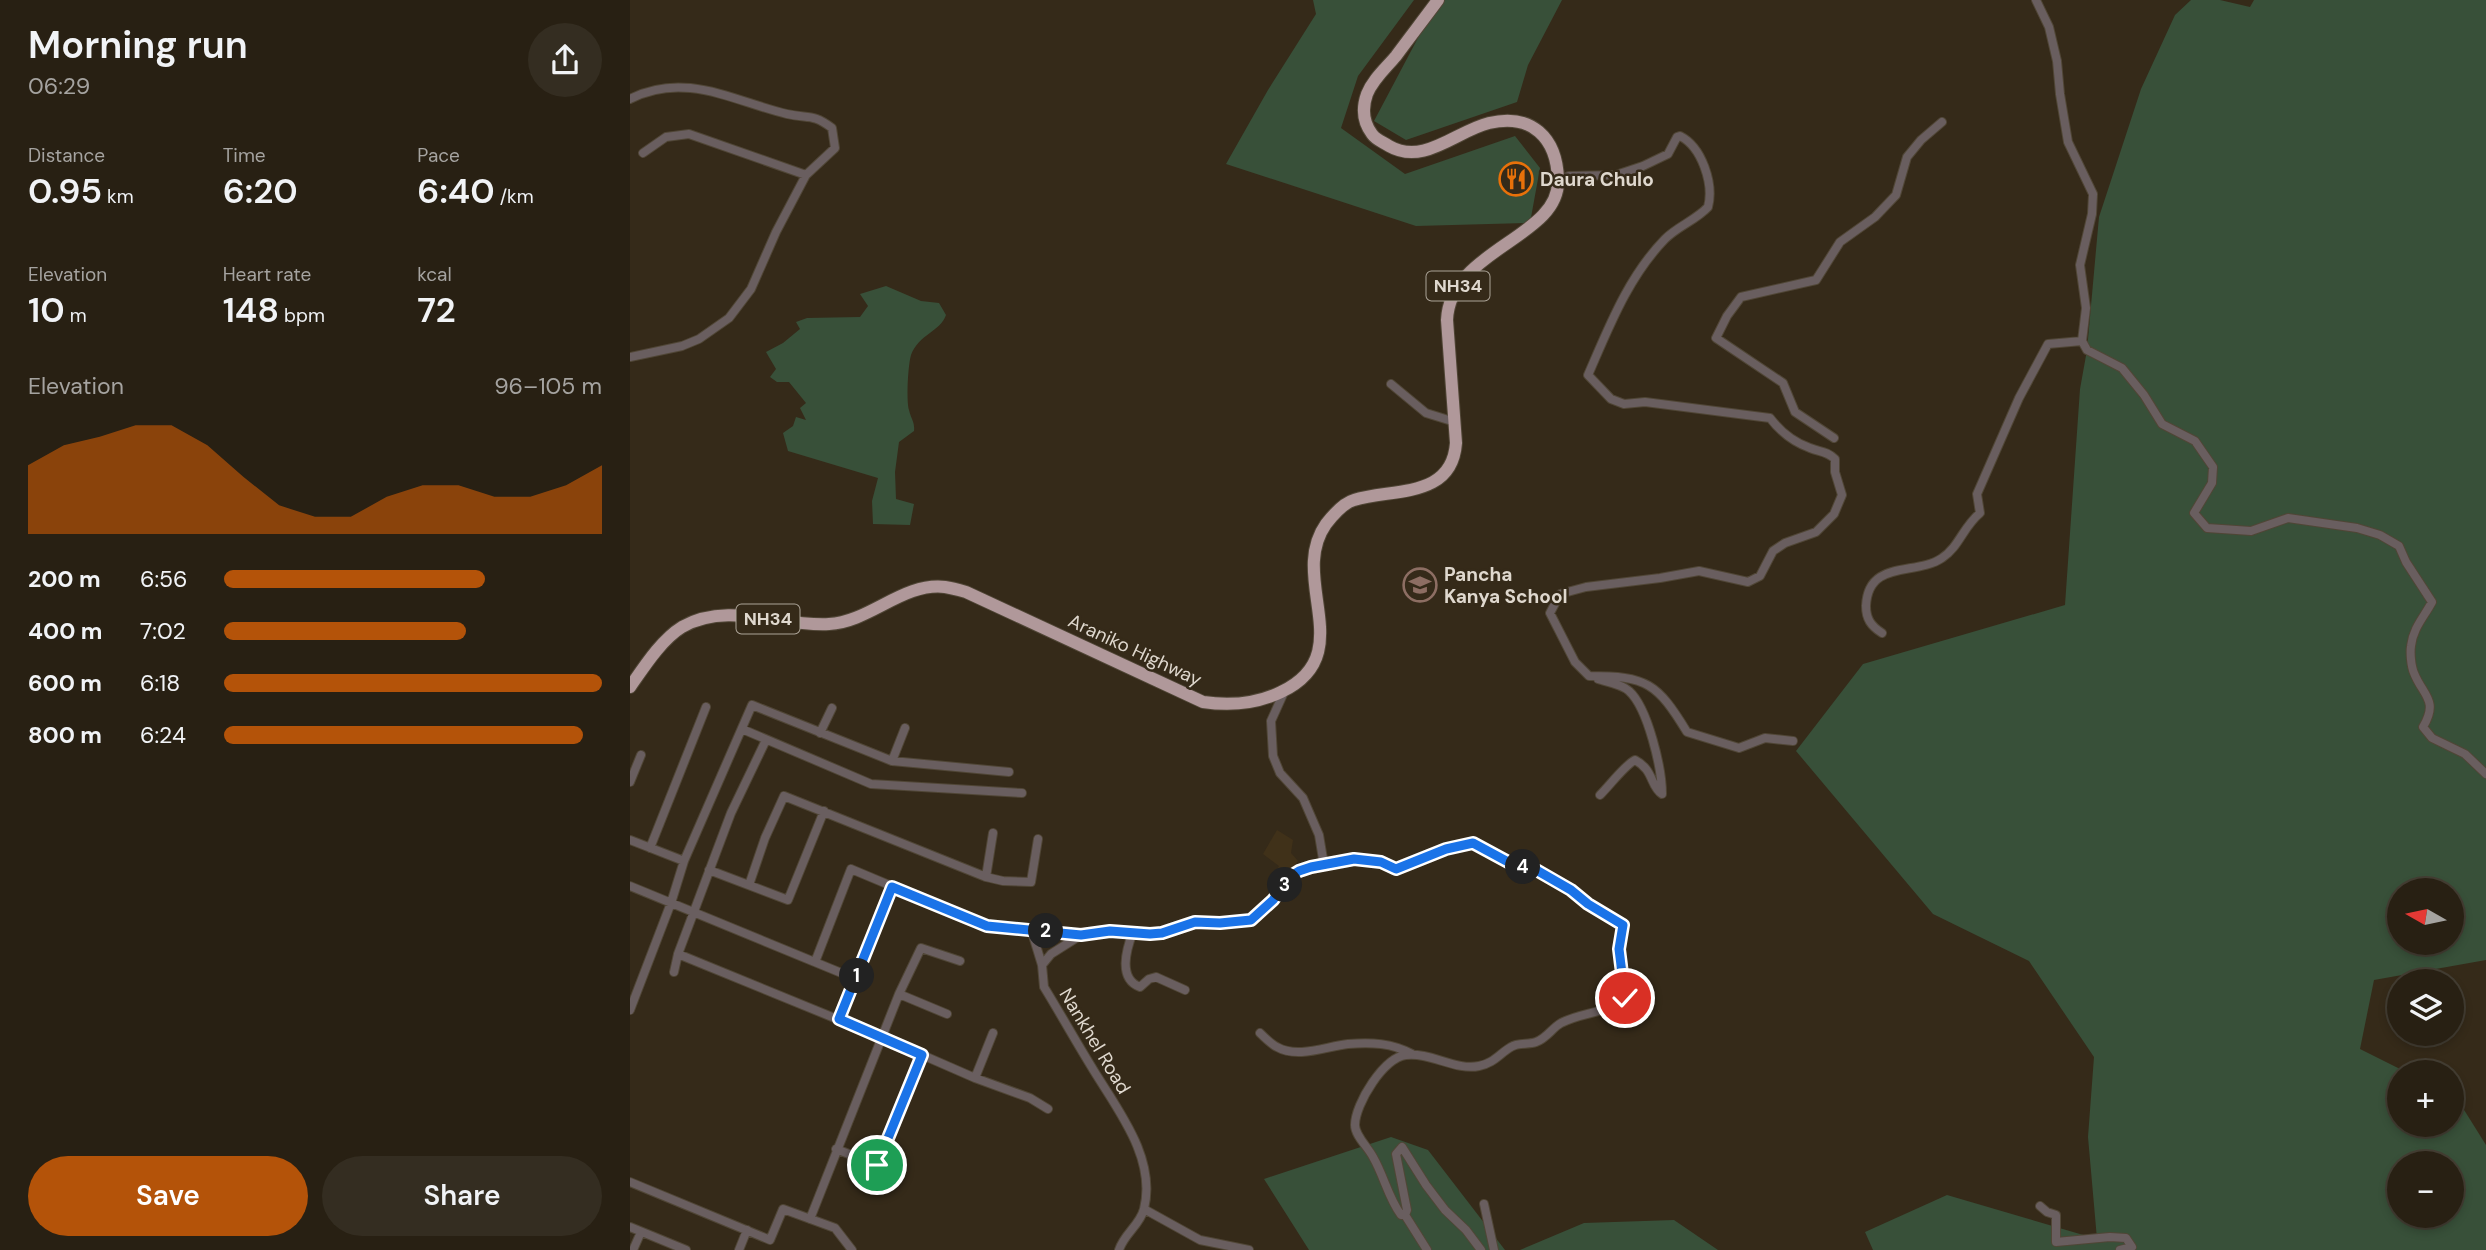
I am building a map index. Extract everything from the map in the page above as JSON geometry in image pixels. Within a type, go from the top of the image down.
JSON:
[{"type":"highway","points":[[1438,0],[1367,93],[1363,112],[1365,124],[1375,138],[1398,151],[1423,151],[1486,124],[1521,122],[1534,127],[1545,136],[1553,150],[1558,182]]},
{"type":"highway","name":"Araniko Highway","points":[[630,687],[668,640],[681,628],[695,622],[721,616],[749,616],[829,625],[849,621],[906,595],[928,588],[944,587],[965,592],[1203,702],[1221,705],[1250,703],[1285,690],[1305,677],[1319,653],[1321,638],[1314,564],[1324,527],[1339,510],[1354,500],[1412,489],[1441,477],[1453,459],[1455,422],[1447,320],[1454,294],[1468,272],[1538,222],[1553,200],[1558,182]]},
{"type":"street","points":[[2036,0],[2049,27],[2057,61],[2068,142],[2093,194],[2092,214],[2080,265],[2086,308],[2082,341],[2087,350],[2122,368],[2144,395],[2162,424],[2195,441],[2213,467],[2211,483],[2194,513],[2207,528],[2251,531],[2288,517],[2357,528],[2380,535],[2399,546],[2432,602],[2415,628],[2411,647],[2413,671],[2429,699],[2430,714],[2423,727],[2432,737],[2465,754],[2486,774]]},
{"type":"street","points":[[630,99],[648,90],[678,87],[713,90],[789,114],[819,118],[832,128],[835,148],[806,175],[775,232],[751,289],[729,317],[699,339],[682,346],[630,357]]},
{"type":"street","points":[[1834,438],[1796,412],[1783,383],[1716,338],[1741,297],[1816,279],[1840,242],[1875,218],[1896,195],[1907,157],[1921,140],[1942,122]]},
{"type":"street","points":[[643,153],[666,136],[689,134],[806,175]]},
{"type":"street","points":[[1558,182],[1569,176],[1607,176],[1628,172],[1668,154],[1677,137],[1681,136],[1691,143],[1698,152],[1710,190],[1708,207],[1667,237],[1639,268],[1613,317],[1588,375],[1611,398],[1624,404],[1645,402],[1770,418],[1782,433],[1808,447],[1828,452],[1835,459],[1835,472],[1842,495],[1834,514],[1816,532],[1785,542],[1773,551],[1760,576],[1748,582],[1699,571],[1586,587],[1560,594],[1550,613],[1575,662],[1588,676],[1628,690],[1641,708],[1662,779],[1662,794],[1657,790],[1644,765],[1635,760],[1627,764],[1600,795]]},
{"type":"street","points":[[1882,633],[1872,627],[1866,616],[1867,592],[1876,580],[1902,569],[1939,561],[1954,549],[1963,530],[1980,513],[1977,494],[2019,398],[2048,344],[2082,341]]},
{"type":"street","points":[[1391,384],[1426,414],[1455,422]]},
{"type":"street","points":[[1588,676],[1639,680],[1654,687],[1669,702],[1687,732],[1711,741],[1739,748],[1765,738],[1793,741]]},
{"type":"street","points":[[1285,690],[1271,722],[1273,756],[1280,773],[1303,798],[1319,835],[1324,866]]},
{"type":"street","points":[[631,1005],[671,903],[684,861],[752,705],[892,761],[1009,772]]},
{"type":"street","points":[[650,848],[706,707]]},
{"type":"street","points":[[820,733],[832,708]]},
{"type":"street","points":[[742,729],[871,784],[1022,793]]},
{"type":"street","points":[[892,761],[905,729]]},
{"type":"street","points":[[674,972],[693,912],[731,813],[766,740]]},
{"type":"street","points":[[630,782],[641,755]]},
{"type":"street","points":[[749,885],[765,838],[784,796],[986,877],[1003,881],[1031,882],[1038,839]]},
{"type":"street","points":[[709,870],[788,901],[824,811]]},
{"type":"street","points":[[986,877],[993,833]]},
{"type":"street","points":[[630,840],[684,861]]},
{"type":"street","points":[[815,962],[851,869],[987,926],[1081,935],[1110,931],[1162,933],[1195,922],[1251,920],[1273,900],[1291,876],[1299,871],[1354,859],[1381,862],[1396,869],[1446,849],[1473,843],[1510,863],[1538,871],[1623,925],[1619,949],[1625,998],[1611,1009],[1559,1024],[1535,1043],[1513,1045],[1493,1062],[1476,1067],[1415,1055],[1404,1055],[1393,1059],[1387,1065],[1362,1101],[1355,1125],[1359,1137],[1373,1156],[1392,1203],[1401,1215],[1405,1215],[1427,1250]]},
{"type":"street","points":[[630,886],[856,979]]},
{"type":"street","points":[[839,1019],[892,887]]},
{"type":"street","name":"Nankhel Road","points":[[1031,929],[1042,965],[1044,986],[1128,1127],[1145,1169],[1146,1189],[1140,1219],[1122,1241],[1119,1250]]},
{"type":"street","points":[[1133,933],[1126,963],[1127,976],[1135,985],[1140,987],[1156,977],[1185,990]]},
{"type":"street","points":[[1042,965],[1051,954],[1081,935]]},
{"type":"street","points":[[810,1219],[881,1037],[921,948],[960,961]]},
{"type":"street","points":[[678,954],[975,1078],[1030,1098],[1048,1109]]},
{"type":"street","points":[[899,994],[947,1014]]},
{"type":"street","points":[[975,1078],[993,1033]]},
{"type":"street","points":[[1260,1033],[1277,1048],[1288,1051],[1362,1043],[1397,1046],[1415,1055]]},
{"type":"street","points":[[836,1149],[877,1165],[922,1055]]},
{"type":"street","points":[[1405,1215],[1407,1210],[1396,1154],[1402,1147],[1445,1210],[1466,1230],[1481,1250]]},
{"type":"street","points":[[630,1182],[771,1240],[783,1209],[835,1228],[852,1250]]},
{"type":"street","points":[[1484,1204],[1494,1250]]},
{"type":"street","points":[[2040,1206],[2047,1212],[2056,1214],[2056,1242],[2126,1238],[2132,1247],[2120,1250]]},
{"type":"street","points":[[1143,1209],[1200,1240],[1250,1250]]},
{"type":"street","points":[[630,1227],[681,1249]]},
{"type":"street","points":[[738,1250],[747,1230]]},
{"type":"street","points":[[633,1250],[641,1232]]},
{"type":"shaded area","points":[[1277,830],[1293,840],[1291,853],[1298,861],[1278,886],[1272,879],[1279,866],[1263,854]]},
{"type":"green space","points":[[1313,0],[1414,0],[1358,76],[1341,128],[1405,174],[1515,136],[1540,168],[1530,223],[1416,226],[1226,164],[1316,14]]},
{"type":"green space","points":[[1438,0],[1562,0],[1528,65],[1517,102],[1406,140],[1374,121]]},
{"type":"green space","points":[[2191,0],[2220,0],[2250,7],[2254,0],[2486,0],[2486,960],[2436,969],[2387,969],[2387,978],[2374,980],[2360,1049],[2387,1062],[2387,1137],[2464,1137],[2464,1110],[2486,1145],[2486,1250],[1873,1250],[1865,1232],[1947,1195],[2097,1239],[2088,1137],[2094,1057],[2029,961],[1933,914],[1796,751],[1863,664],[2065,605],[2080,389],[2087,350],[2099,217],[2141,89],[2175,15]]},
{"type":"green space","points":[[886,286],[921,301],[939,303],[946,315],[939,325],[919,342],[910,360],[908,399],[914,431],[899,442],[895,472],[896,499],[914,504],[910,525],[873,524],[872,501],[878,478],[788,451],[783,433],[793,426],[796,417],[806,420],[800,408],[806,403],[789,382],[777,382],[770,377],[776,369],[766,352],[800,329],[796,322],[807,318],[860,317],[868,306],[860,294]]},
{"type":"green space","points":[[1391,1137],[1428,1150],[1505,1250],[1309,1250],[1264,1179]]},
{"type":"green space","points":[[1674,1220],[1718,1250],[1520,1250],[1584,1223]]},
{"type":"place","name":"Daura Chulo","points":[[1516,179]]},
{"type":"place","name":"Pancha Kanya School","points":[[1420,585]]},
{"type":"route","points":[[877,1165],[922,1055],[839,1019],[892,887],[987,926],[1081,935],[1110,931],[1150,934],[1162,933],[1195,922],[1251,920],[1273,900],[1291,876],[1311,867],[1354,859],[1381,862],[1396,869],[1446,849],[1473,843],[1510,863],[1538,871],[1623,925],[1619,949],[1625,998]]}]
